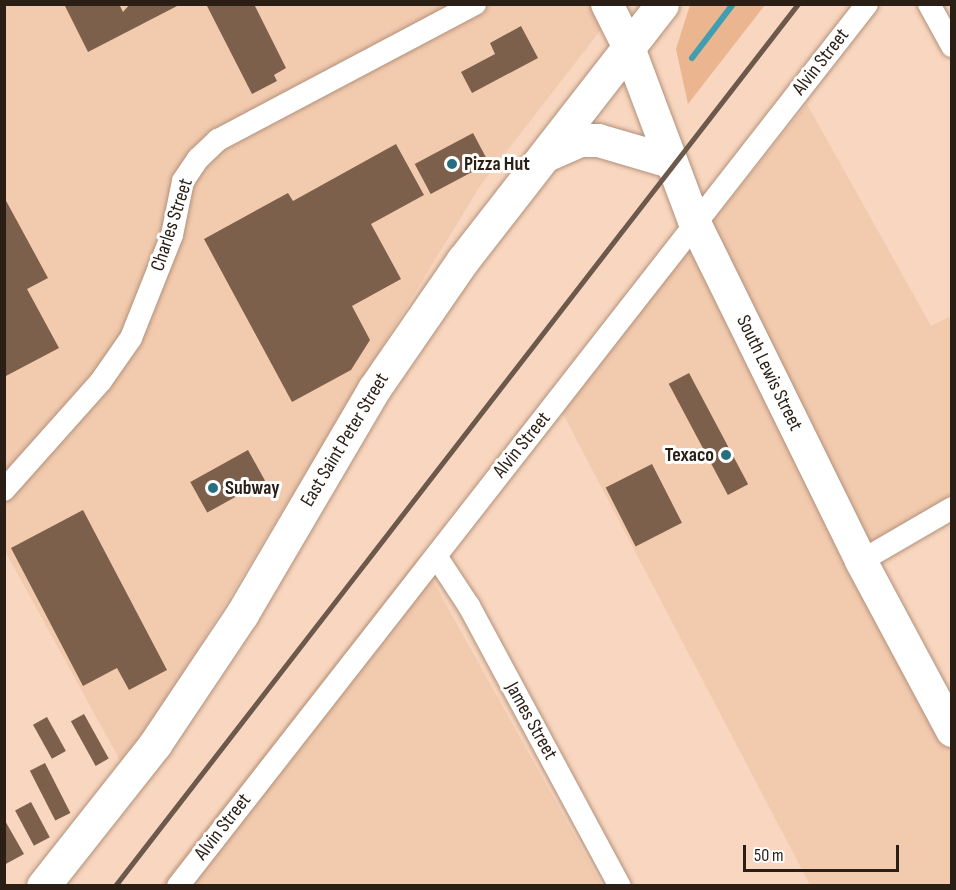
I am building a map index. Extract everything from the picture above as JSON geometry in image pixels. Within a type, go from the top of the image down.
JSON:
[{"type":"main road","name":"South Lewis Street","points":[[607,4],[629,48],[694,220],[861,561],[951,731]]},
{"type":"main road","name":"East Saint Peter Street","points":[[43,885],[155,744],[242,614],[374,389],[463,260],[662,4]]},
{"type":"main road","points":[[546,155],[579,140],[598,140],[670,161]]},
{"type":"street","name":"Charles Street","points":[[4,490],[101,381],[131,339],[172,235],[183,182],[198,159],[218,140],[475,4]]},
{"type":"street","name":"Alvin Street","points":[[178,885],[438,559],[469,511],[665,266],[694,220],[867,4]]},
{"type":"street","points":[[929,4],[951,46]]},
{"type":"street","points":[[861,561],[951,508]]},
{"type":"street","name":"James Street","points":[[438,559],[469,606],[620,885]]},
{"type":"shaded area","points":[[4,5],[620,5],[480,186],[154,721],[121,762],[5,551]]},
{"type":"shaded area","points":[[690,5],[765,5],[688,104],[676,49]]},
{"type":"shaded area","points":[[807,104],[931,326],[951,316],[951,512],[862,562],[951,733],[951,885],[810,885],[561,410]]},
{"type":"shaded area","points":[[419,556],[602,885],[159,886]]},
{"type":"building","points":[[64,4],[119,4],[123,12],[130,4],[181,4],[88,52]]},
{"type":"building","points":[[206,4],[254,4],[286,68],[274,75],[277,81],[252,94]]},
{"type":"building","points":[[521,26],[538,58],[472,93],[461,72],[495,54],[490,43]]},
{"type":"building","name":"Pizza Hut","points":[[473,133],[489,163],[431,194],[415,164]]},
{"type":"building","points":[[396,144],[424,195],[371,224],[401,279],[352,306],[370,340],[351,370],[292,402],[204,239],[288,193],[293,201]]},
{"type":"building","points":[[4,197],[48,278],[27,289],[59,348],[4,377]]},
{"type":"building","points":[[689,373],[748,484],[728,495],[669,384]]},
{"type":"building","points":[[248,450],[265,481],[207,513],[190,482]]},
{"type":"building","points":[[652,464],[682,523],[636,546],[606,488]]},
{"type":"building","points":[[83,510],[167,670],[129,690],[117,668],[83,686],[11,548]]},
{"type":"building","points":[[84,714],[109,759],[96,766],[71,721]]},
{"type":"building","points":[[47,717],[66,751],[52,759],[33,725]]},
{"type":"building","points":[[45,763],[70,813],[55,821],[30,771]]},
{"type":"building","points":[[31,802],[50,837],[34,846],[15,810]]},
{"type":"building","points":[[4,819],[24,854],[4,865]]},
{"type":"waterway","points":[[692,58],[733,4]]},
{"type":"railway","points":[[115,886],[798,4]]},
{"type":"place","name":"Pizza Hut","points":[[452,164]]},
{"type":"place","name":"Texaco","points":[[726,455]]},
{"type":"place","name":"Subway","points":[[213,488]]}]
